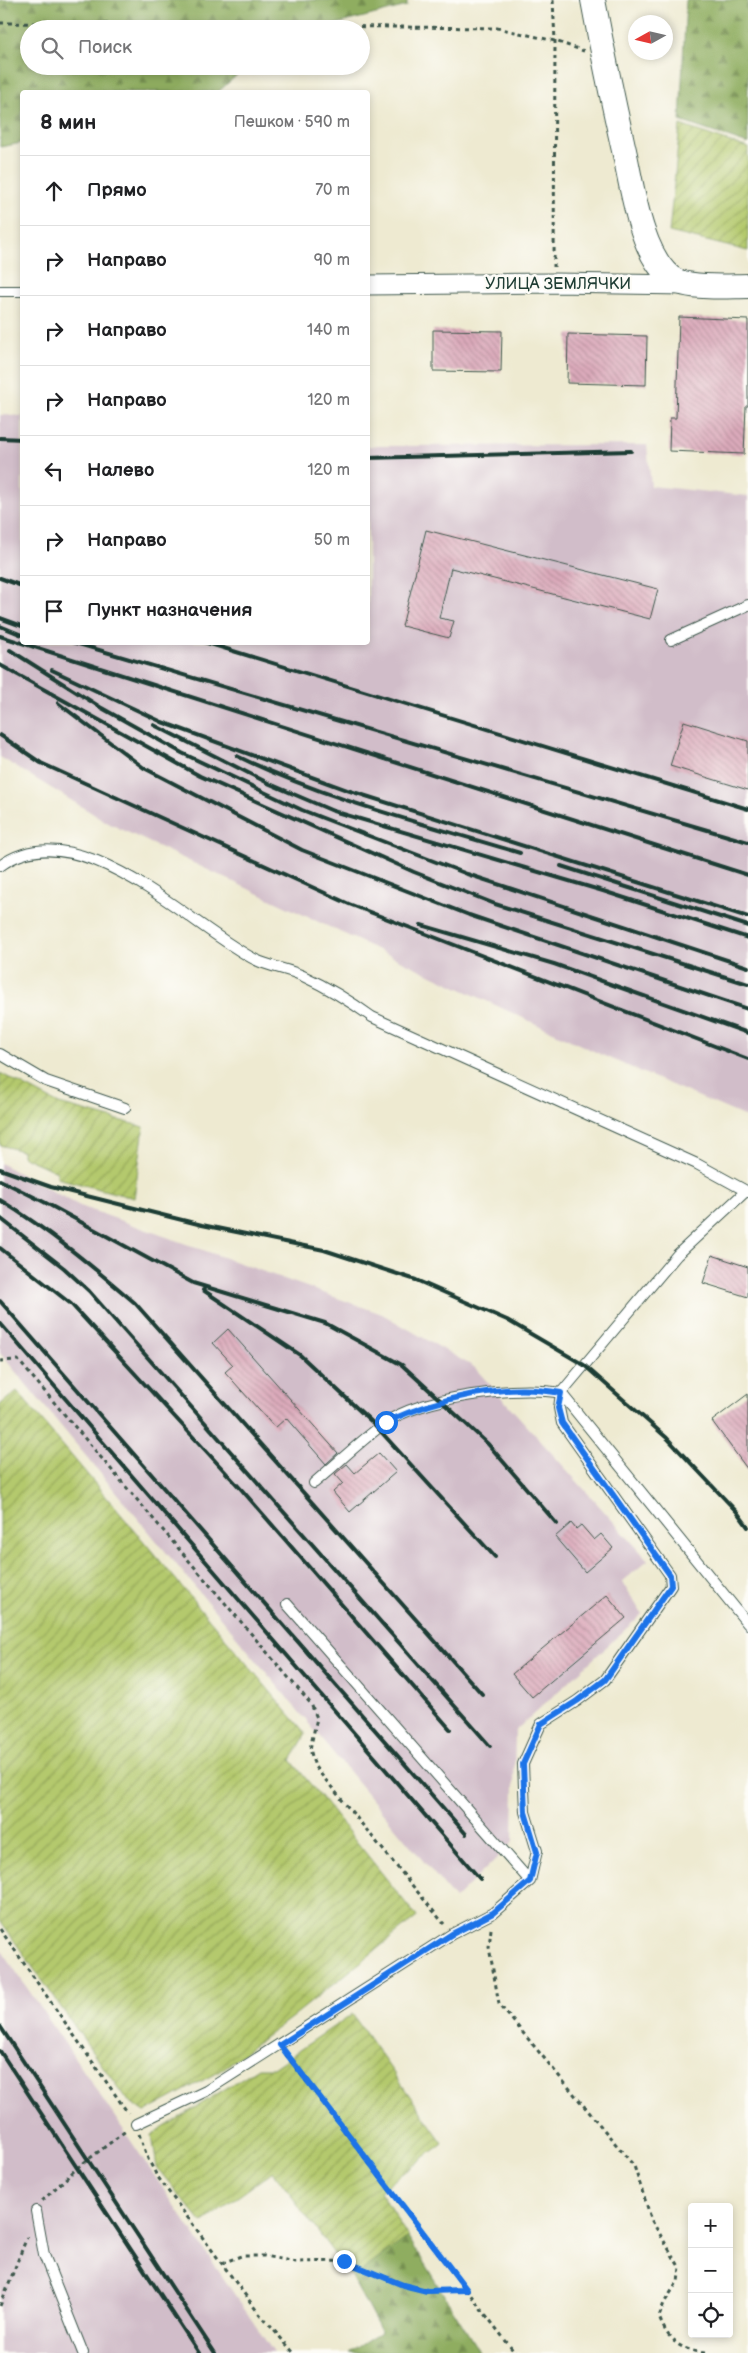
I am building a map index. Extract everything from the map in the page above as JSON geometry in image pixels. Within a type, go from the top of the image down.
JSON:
[{"type":"street","points":[[593,0],[603,57],[640,216],[653,254],[670,277],[679,282],[694,285]]},
{"type":"street","name":"УЛИЦА ЗЕМЛЯЧКИ","points":[[370,286],[554,283],[748,286]]},
{"type":"lane","points":[[0,291],[20,290]]},
{"type":"lane","points":[[671,640],[748,605]]},
{"type":"lane","points":[[0,866],[19,856],[48,850],[64,850],[98,861],[167,899],[217,938],[258,960],[302,975],[350,1000],[372,1016],[697,1164],[747,1192],[677,1255],[561,1393],[558,1408],[562,1423],[670,1575],[671,1586],[605,1680],[541,1724],[523,1764],[525,1812],[537,1852],[530,1881],[493,1913],[452,1934],[206,2091],[136,2124]]},
{"type":"lane","points":[[0,1054],[46,1082],[125,1108]]},
{"type":"lane","points":[[314,1483],[386,1422],[419,1407],[507,1390],[542,1390],[561,1393],[748,1624]]},
{"type":"lane","points":[[288,1604],[530,1881]]},
{"type":"lane","points":[[36,2211],[44,2255],[84,2353]]},
{"type":"path","points":[[553,0],[555,41],[554,283]]},
{"type":"path","points":[[0,22],[20,22]]},
{"type":"path","points":[[370,26],[497,28],[555,41],[603,57]]},
{"type":"path","points":[[0,1361],[18,1360],[311,1704],[317,1718],[310,1749],[315,1767],[452,1934]]},
{"type":"path","points":[[493,1913],[489,1947],[499,2004],[634,2166],[652,2221],[680,2268],[678,2281],[664,2303],[659,2316],[666,2335],[688,2351],[705,2353]]},
{"type":"path","points":[[0,1929],[136,2124],[148,2160],[157,2176],[257,2311],[294,2353]]},
{"type":"path","points":[[280,2045],[515,2353]]},
{"type":"path","points":[[0,2306],[36,2211],[44,2196],[77,2168],[136,2124]]},
{"type":"path","points":[[222,2263],[241,2256],[264,2256],[296,2262],[344,2261],[403,2285],[419,2289],[467,2290]]},
{"type":"shaded area","points":[[0,415],[20,416],[20,645],[370,645],[370,446],[647,445],[651,486],[748,496],[748,1118],[602,1055],[110,824],[0,757]]},
{"type":"shaded area","points":[[0,1163],[80,1206],[382,1314],[474,1367],[648,1560],[622,1582],[642,1614],[515,1731],[513,1842],[455,1899],[0,1353]]},
{"type":"shaded area","points":[[0,1948],[106,2104],[274,2353],[0,2353]]},
{"type":"green space","points":[[0,0],[407,0],[407,6],[352,20],[20,20],[20,75],[237,75],[220,90],[20,90],[20,143],[0,147]]},
{"type":"green space","points":[[686,0],[748,0],[748,144],[680,121]]},
{"type":"green space","points":[[680,125],[748,148],[748,251],[669,232]]},
{"type":"green space","points":[[0,1073],[59,1104],[144,1127],[134,1198],[57,1178],[57,1172],[22,1156],[22,1151],[0,1145]]},
{"type":"green space","points":[[17,1391],[306,1734],[291,1760],[417,1917],[291,2018],[220,2071],[145,2112],[126,2099],[0,1921],[0,1405]]},
{"type":"green space","points":[[352,2014],[443,2143],[380,2191],[408,2237],[352,2278],[273,2171],[202,2223],[157,2168],[152,2135],[258,2068],[273,2068]]},
{"type":"green space","points":[[408,2237],[480,2353],[349,2353],[381,2332],[352,2278]]},
{"type":"building","points":[[679,317],[748,320],[748,406],[746,406],[744,454],[669,451],[670,418],[676,418]]},
{"type":"building","points":[[433,330],[502,331],[501,372],[433,371]]},
{"type":"building","points":[[568,334],[647,336],[646,385],[567,383]]},
{"type":"building","points":[[426,530],[658,589],[650,619],[451,568],[439,618],[454,621],[449,638],[402,626]]},
{"type":"building","points":[[684,721],[748,741],[748,790],[670,766]]},
{"type":"building","points":[[712,1255],[748,1267],[748,1297],[703,1283]]},
{"type":"building","points":[[228,1329],[338,1453],[326,1464],[286,1418],[275,1428],[225,1372],[233,1365],[213,1343]]},
{"type":"building","points":[[748,1394],[748,1470],[712,1421]]},
{"type":"building","points":[[379,1453],[396,1472],[350,1512],[333,1492],[343,1483],[335,1474],[347,1464],[355,1473]]},
{"type":"building","points":[[571,1523],[576,1529],[581,1525],[594,1540],[601,1534],[613,1548],[585,1572],[555,1537]]},
{"type":"building","points":[[607,1595],[626,1618],[532,1697],[512,1674]]},
{"type":"railway","points":[[0,438],[20,439]]},
{"type":"railway","points":[[370,458],[631,451]]},
{"type":"railway","points":[[0,578],[20,585]]},
{"type":"railway","points":[[0,618],[20,625]]},
{"type":"railway","points":[[0,626],[20,634]]},
{"type":"railway","points":[[0,636],[20,642]]},
{"type":"railway","points":[[28,645],[748,875]]},
{"type":"railway","points":[[82,645],[748,842]]},
{"type":"railway","points":[[214,645],[748,809]]},
{"type":"railway","points":[[10,650],[100,707],[182,753],[302,810],[467,874],[748,967]]},
{"type":"railway","points":[[0,665],[200,776],[414,872],[495,904],[748,984]]},
{"type":"railway","points":[[52,670],[162,722],[347,790],[748,917]]},
{"type":"railway","points":[[58,703],[144,768],[302,850],[469,915],[748,1009]]},
{"type":"railway","points":[[154,725],[270,784],[333,811],[603,891],[748,938]]},
{"type":"railway","points":[[0,735],[41,763],[349,904],[748,1059]]},
{"type":"railway","points":[[237,756],[271,772],[341,798],[520,853]]},
{"type":"railway","points":[[561,866],[748,926]]},
{"type":"railway","points":[[421,925],[554,964],[748,1033]]},
{"type":"railway","points":[[0,1169],[51,1187],[202,1225],[324,1250],[416,1280],[507,1320],[584,1365],[667,1438],[737,1512],[748,1527]]},
{"type":"railway","points":[[0,1180],[193,1283],[325,1323],[402,1365],[488,1444],[557,1524]]},
{"type":"railway","points":[[0,1200],[53,1236],[135,1303],[482,1694]]},
{"type":"railway","points":[[0,1218],[64,1268],[89,1291],[490,1746]]},
{"type":"railway","points":[[0,1248],[71,1304],[241,1489],[450,1729]]},
{"type":"railway","points":[[203,1290],[300,1355],[373,1423],[495,1557]]},
{"type":"railway","points":[[0,1301],[466,1834]]},
{"type":"railway","points":[[0,1323],[480,1879]]},
{"type":"railway","points":[[0,2026],[215,2353]]},
{"type":"railway","points":[[0,2051],[199,2353]]},
{"type":"route","points":[[344,2261],[403,2285],[427,2291],[467,2290],[280,2045],[452,1934],[493,1913],[530,1881],[537,1852],[525,1812],[523,1764],[541,1724],[605,1680],[671,1586],[670,1575],[562,1423],[558,1408],[561,1393],[542,1390],[507,1390],[419,1407],[386,1422]]}]
